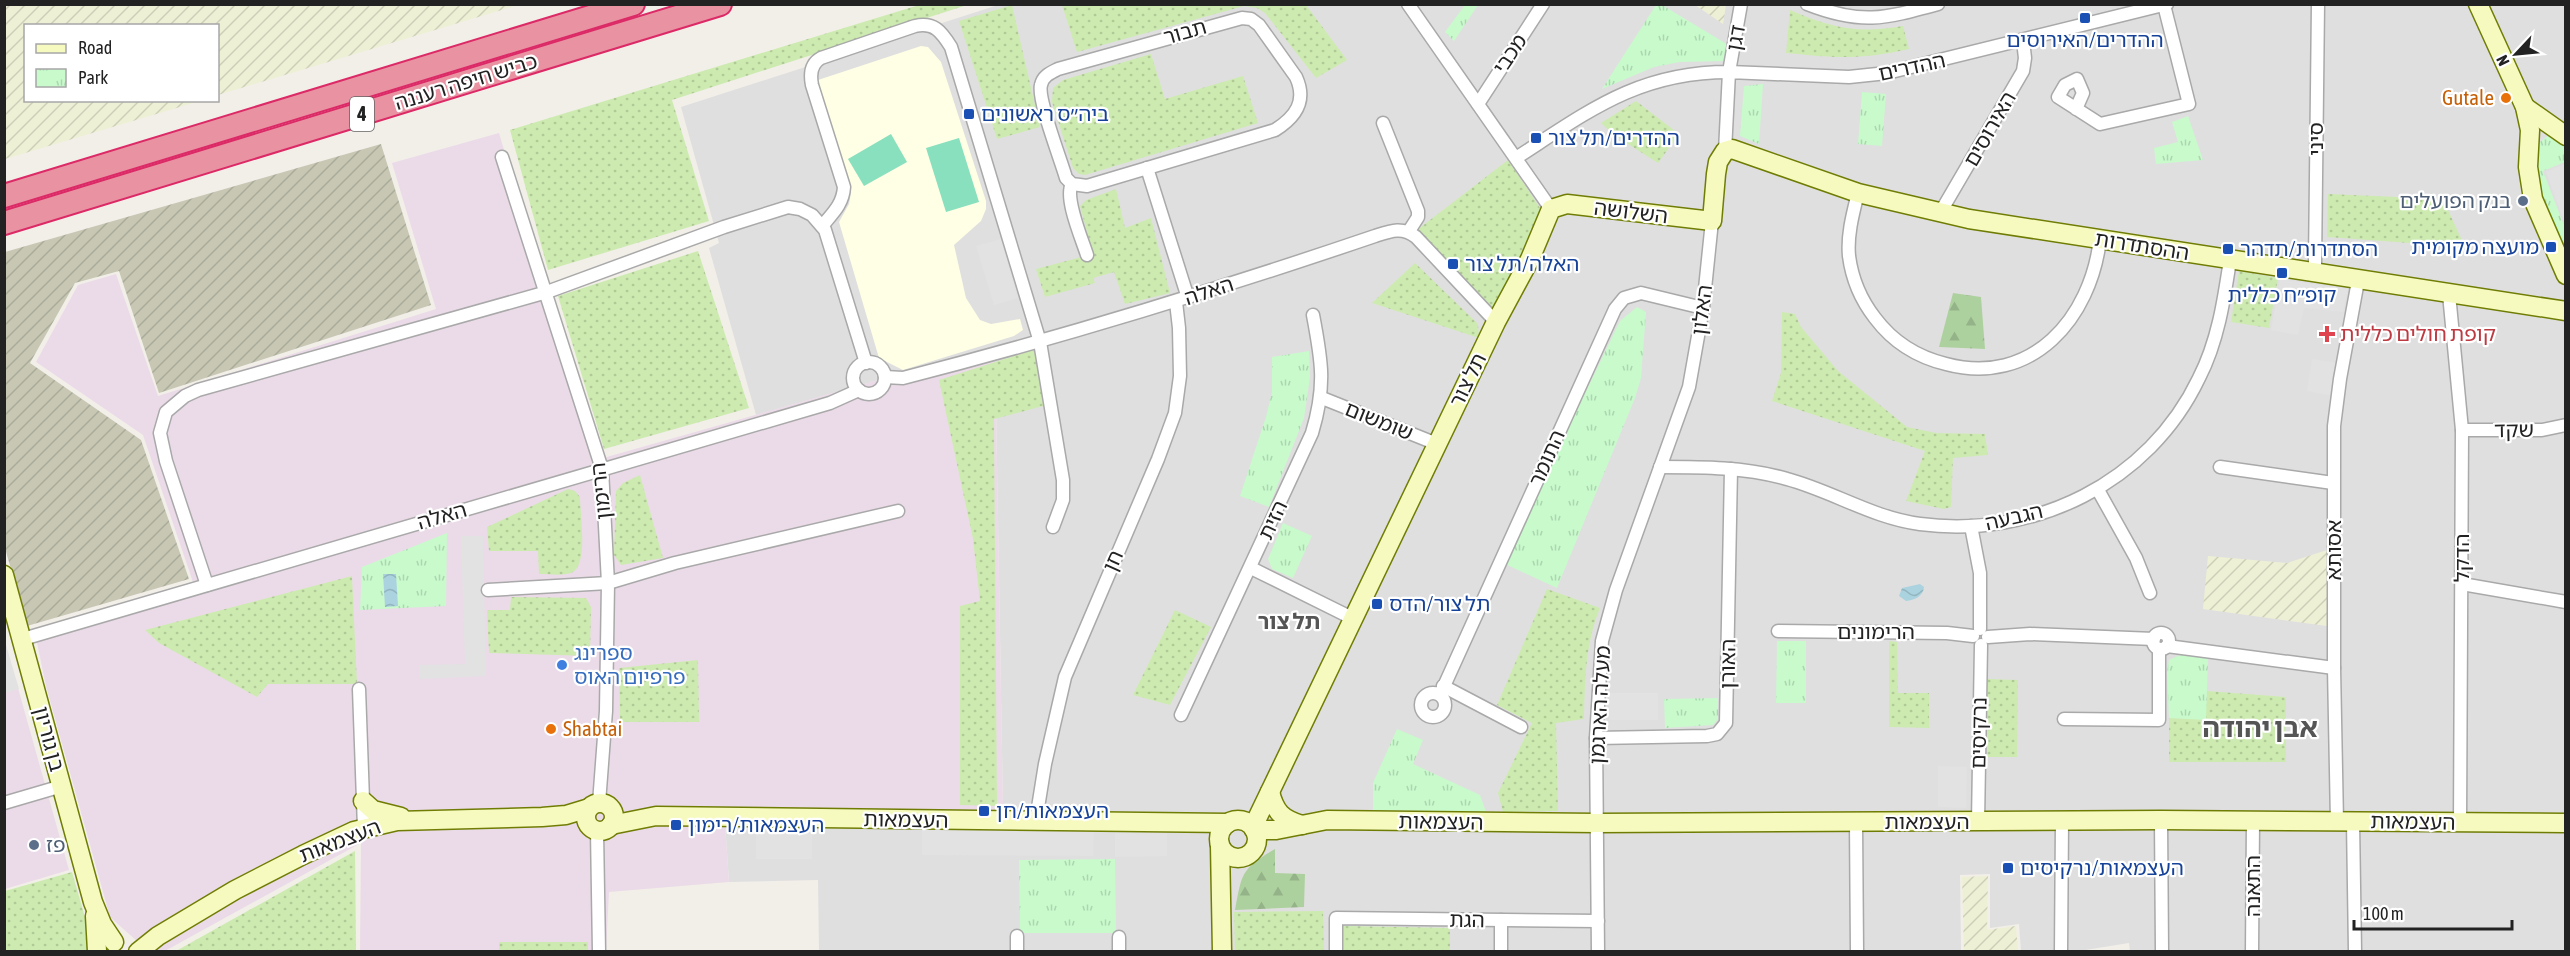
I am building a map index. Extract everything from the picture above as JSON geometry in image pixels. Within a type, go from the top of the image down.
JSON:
[{"type":"highway","name":"כביש חיפה רעננה","points":[[4,196],[633,4]]},
{"type":"highway","name":"כביש חיפה רעננה","points":[[4,223],[720,4]]},
{"type":"street","points":[[1408,4],[1551,209]]},
{"type":"street","name":"מכבי","points":[[1478,104],[1543,4]]},
{"type":"street","name":"דגן","points":[[1730,72],[1742,4]]},
{"type":"street","points":[[1806,4],[1834,15],[1857,19],[1876,19],[1895,10],[1938,4]]},
{"type":"street","name":"סיני","points":[[2313,273],[2315,264],[2318,4]]},
{"type":"street","points":[[2478,4],[2525,107],[2530,130],[2528,167],[2534,199],[2565,275]]},
{"type":"street","points":[[2076,109],[2100,124],[2188,104],[2165,5]]},
{"type":"street","name":"ההדרים","points":[[1516,158],[1595,106],[1636,87],[1703,72],[1867,76],[1907,69],[2165,5]]},
{"type":"street","name":"תבור","points":[[1251,19],[1265,33],[1296,77],[1301,96],[1295,114],[1275,130],[1147,168],[1087,186],[1072,184],[1066,178],[1041,97],[1041,82],[1058,69],[1229,20],[1251,19]]},
{"type":"street","points":[[822,226],[838,208],[844,197],[844,187],[812,86],[810,76],[813,66],[821,58],[915,26],[926,24],[936,27],[951,47],[1040,342],[1063,480],[1063,500],[1053,527]]},
{"type":"street","name":"האירוסים","points":[[1940,213],[2024,71],[2023,41]]},
{"type":"street","points":[[1725,151],[1730,72]]},
{"type":"street","points":[[2525,107],[2558,131]]},
{"type":"street","points":[[1383,123],[1418,211],[1418,216],[1409,231],[1496,322]]},
{"type":"street","points":[[2529,144],[2540,131],[2558,131]]},
{"type":"street","name":"ההסתדרות","points":[[1725,151],[1732,149],[1744,152],[1858,193],[1940,213],[2037,231],[2450,294],[2562,308]]},
{"type":"street","name":"האלון","points":[[1660,467],[1689,387],[1703,308],[1716,174],[1721,156],[1725,151]]},
{"type":"street","name":"הרימון","points":[[502,157],[602,469],[608,583],[606,711],[599,817],[599,951]]},
{"type":"street","points":[[1147,168],[1182,300]]},
{"type":"street","points":[[1072,184],[1069,189],[1070,200],[1087,255]]},
{"type":"street","points":[[1858,193],[1852,218],[1849,255],[1861,296],[1885,332],[1918,355],[1955,367],[1978,368],[2016,362],[2049,343],[2064,328],[2086,296],[2097,260],[2100,239]]},
{"type":"street","name":"השלושה","points":[[1551,209],[1567,204],[1712,221]]},
{"type":"street","points":[[207,585],[162,447],[162,423],[166,412],[174,403],[198,390],[546,292],[724,227],[788,207],[800,209],[812,215],[822,226],[831,242],[866,363]]},
{"type":"street","name":"תל צור","points":[[1221,914],[1234,871],[1239,836],[1274,785],[1352,618],[1496,322],[1530,259],[1551,209]]},
{"type":"street","name":"האלה","points":[[885,377],[903,378],[1040,342],[1182,300],[1393,230],[1409,231]]},
{"type":"street","name":"הגבעה","points":[[1660,467],[1731,469],[1787,479],[1894,519],[1919,524],[1971,526],[2017,519],[2072,502],[2098,490],[2138,461],[2156,443],[2186,403],[2210,353],[2223,304],[2230,260]]},
{"type":"street","name":"אסותא","points":[[2355,951],[2334,668],[2333,483],[2335,413],[2358,280]]},
{"type":"street","name":"התומר","points":[[1521,727],[1441,691],[1615,309],[1624,298],[1641,293],[1703,308]]},
{"type":"street","name":"הדקל","points":[[2450,294],[2462,430],[2460,823]]},
{"type":"street","name":"חן","points":[[1036,820],[1045,764],[1072,656],[1158,459],[1174,413],[1180,376],[1182,300]]},
{"type":"street","name":"הזית","points":[[1181,715],[1306,450],[1322,398],[1323,379],[1312,315]]},
{"type":"street","points":[[866,363],[879,366],[885,377],[884,386],[877,392],[867,394],[859,390],[854,377],[858,368],[866,363]]},
{"type":"street","name":"האלה","points":[[23,639],[839,400],[859,390]]},
{"type":"street","name":"שומשום","points":[[1322,398],[1437,444]]},
{"type":"street","name":"שקד","points":[[2462,430],[2542,430],[2565,425]]},
{"type":"street","name":"מעלה הארגמן","points":[[1598,951],[1596,738],[1599,661],[1606,623],[1660,467]]},
{"type":"street","points":[[2220,467],[2333,483]]},
{"type":"street","name":"האורן","points":[[1596,738],[1707,736],[1717,734],[1726,723],[1731,469]]},
{"type":"street","points":[[2098,490],[2136,558],[2150,592]]},
{"type":"street","points":[[488,590],[608,583],[675,563],[898,511]]},
{"type":"street","name":"נרקיסים","points":[[1971,526],[1980,573],[1978,822]]},
{"type":"street","points":[[1251,568],[1352,618]]},
{"type":"street","name":"בן גוריון","points":[[4,575],[93,902],[102,924],[118,946]]},
{"type":"street","points":[[2462,585],[2565,602]]},
{"type":"street","name":"הרימונים","points":[[1778,632],[1947,633],[1980,637],[2030,634],[2160,645],[2334,668]]},
{"type":"street","points":[[2064,719],[2159,720],[2160,645]]},
{"type":"street","points":[[359,689],[364,828]]},
{"type":"street","points":[[1274,785],[1277,812],[1296,826]]},
{"type":"street","points":[[4,803],[62,786]]},
{"type":"street","points":[[363,801],[373,810],[415,820]]},
{"type":"street","name":"העצמאות","points":[[138,951],[158,936],[256,879],[331,841],[364,828],[397,821],[415,820],[656,816],[1191,821],[1239,836],[1327,820],[1597,823],[2253,820],[2565,823]]},
{"type":"street","points":[[2161,820],[2162,951]]},
{"type":"street","name":"התאנה","points":[[2252,951],[2253,820]]},
{"type":"street","points":[[2061,951],[2062,821]]},
{"type":"street","points":[[1856,823],[1857,951]]},
{"type":"street","points":[[1222,951],[1221,914],[1239,836]]},
{"type":"street","name":"בן גוריון","points":[[93,902],[97,951]]},
{"type":"street","name":"הגת","points":[[1336,951],[1336,918],[1598,921]]},
{"type":"street","points":[[1501,951],[1502,920]]},
{"type":"street","name":"העצמאות","points":[[118,946],[158,936]]},
{"type":"street","points":[[1017,936],[1017,951]]},
{"type":"street","points":[[1119,937],[1119,951]]},
{"type":"street","points":[[97,951],[106,943],[118,946]]},
{"type":"shaded area","points":[[5,4],[518,4],[219,95],[219,24],[24,24],[24,102],[197,102],[5,159]]},
{"type":"shaded area","name":"אבן יהודה","points":[[998,5],[2565,5],[2565,951],[2130,952],[2129,943],[2079,951],[2021,951],[2019,924],[1990,928],[1990,874],[1960,875],[1961,951],[819,951],[818,880],[729,882],[724,809],[1003,809],[995,347],[756,415],[709,248],[719,243],[681,107]]},
{"type":"shaded area","points":[[1695,5],[1726,5],[1723,24]]},
{"type":"shaded area","points":[[921,46],[928,47],[941,62],[986,201],[986,209],[981,221],[954,245],[966,298],[980,320],[991,324],[1020,319],[1023,330],[1014,336],[903,370],[879,358],[839,222],[849,204],[851,193],[815,81]]},
{"type":"shaded area","points":[[499,133],[596,460],[995,347],[1003,809],[724,809],[729,882],[609,892],[606,951],[360,951],[361,843],[165,951],[148,951],[110,917],[46,686],[36,638],[196,591],[143,435],[36,362],[78,285],[116,274],[158,396],[436,309],[392,163]]},
{"type":"shaded area","points":[[381,144],[431,305],[159,393],[119,271],[75,283],[30,363],[141,440],[189,579],[27,626],[5,548],[5,252]]},
{"type":"shaded area","points":[[2566,164],[2565,224],[2546,172]]},
{"type":"shaded area","points":[[1001,239],[1018,298],[994,305],[976,246]]},
{"type":"shaded area","points":[[2280,279],[2348,289],[2343,312],[2304,308],[2298,335],[2271,330]]},
{"type":"shaded area","points":[[2312,359],[2338,363],[2333,396],[2307,391]]},
{"type":"shaded area","points":[[461,536],[483,536],[486,676],[420,679],[419,665],[465,664]]},
{"type":"shaded area","points":[[2327,550],[2327,626],[2203,609],[2208,556],[2287,563]]},
{"type":"shaded area","points":[[4,638],[69,870],[5,889],[4,889]]},
{"type":"shaded area","points":[[4,639],[19,689],[5,693],[4,693]]},
{"type":"shaded area","points":[[1609,693],[1658,693],[1658,720],[1609,720]]},
{"type":"shaded area","points":[[1938,766],[1967,767],[1966,808],[1938,807]]},
{"type":"shaded area","points":[[922,828],[1094,829],[1093,856],[922,855]]},
{"type":"shaded area","points":[[756,830],[812,830],[812,859],[756,859]]},
{"type":"shaded area","points":[[1115,831],[1167,831],[1167,856],[1115,857]]},
{"type":"shaded area","points":[[1988,876],[1987,930],[2016,926],[2018,951],[1964,951],[1962,877]]},
{"type":"green space","points":[[919,5],[967,5],[672,100],[709,221],[548,270],[510,130]]},
{"type":"green space","points":[[1012,5],[1040,127],[997,139],[959,21]]},
{"type":"green space","points":[[1062,5],[1306,5],[1347,60],[1316,78],[1265,13],[1257,8],[1244,6],[1077,52]]},
{"type":"green space","points":[[1465,5],[1478,5],[1454,41],[1445,32]]},
{"type":"green space","points":[[1656,5],[1662,5],[1730,46],[1726,61],[1680,62],[1654,67],[1602,89]]},
{"type":"green space","points":[[1790,10],[1845,28],[1873,29],[1903,26],[1909,49],[1848,57],[1786,53]]},
{"type":"green space","points":[[1151,54],[1165,99],[1243,76],[1258,123],[1085,175],[1079,174],[1073,168],[1052,102],[1053,88],[1063,80]]},
{"type":"green space","points":[[1763,84],[1759,144],[1740,136],[1744,86]]},
{"type":"green space","points":[[1862,92],[1886,94],[1882,146],[1858,144]]},
{"type":"green space","points":[[1636,101],[1679,134],[1658,163],[1614,135],[1601,123]]},
{"type":"green space","points":[[2188,116],[2203,160],[2156,164],[2154,148],[2178,142],[2172,122]]},
{"type":"green space","points":[[891,134],[907,162],[864,186],[848,159]]},
{"type":"green space","points":[[2549,135],[2565,142],[2565,162],[2543,171],[2565,228],[2565,240],[2557,244],[2540,202],[2535,146]]},
{"type":"green space","points":[[959,138],[979,202],[946,212],[926,148]]},
{"type":"green space","points":[[1508,160],[1542,211],[1495,311],[1417,230]]},
{"type":"green space","points":[[1116,189],[1125,228],[1151,218],[1170,293],[1125,304],[1114,272],[1093,278],[1095,283],[1045,297],[1036,269],[1093,254],[1080,206],[1086,200]]},
{"type":"green space","points":[[2328,194],[2443,199],[2465,247],[2327,237]]},
{"type":"green space","points":[[698,251],[749,408],[604,449],[558,296]]},
{"type":"green space","points":[[1415,263],[1478,324],[1479,338],[1372,303]]},
{"type":"green space","points":[[2239,271],[2278,278],[2269,328],[2231,322]]},
{"type":"green space","points":[[1953,293],[1981,297],[1985,349],[1939,347]]},
{"type":"green space","points":[[1637,307],[1646,312],[1641,378],[1635,398],[1557,588],[1503,563],[1620,321]]},
{"type":"green space","points":[[1782,312],[1795,314],[1801,327],[1838,371],[1907,427],[1936,433],[1985,434],[1988,455],[1953,458],[1951,507],[1944,509],[1906,501],[1925,451],[1772,401],[1781,373]]},
{"type":"green space","points":[[1036,349],[1047,405],[994,419],[997,806],[960,805],[960,606],[980,601],[973,539],[939,380]]},
{"type":"green space","points":[[1309,351],[1310,377],[1304,418],[1269,507],[1240,496],[1272,392],[1272,357]]},
{"type":"green space","points":[[640,475],[663,558],[621,565],[614,555],[616,491],[623,483]]},
{"type":"green space","points":[[568,489],[575,491],[580,497],[582,551],[577,569],[567,574],[539,574],[538,551],[489,551],[487,527]]},
{"type":"green space","points":[[1283,523],[1312,536],[1293,578],[1272,569],[1268,559]]},
{"type":"green space","points":[[447,533],[446,606],[360,610],[362,567]]},
{"type":"green space","points":[[352,576],[357,684],[268,684],[257,697],[159,643],[145,630]]},
{"type":"green space","points":[[1547,589],[1600,608],[1591,635],[1584,719],[1556,723],[1558,811],[1503,812],[1498,793],[1532,723],[1497,705]]},
{"type":"green space","points":[[511,597],[586,598],[591,607],[590,656],[489,653],[487,610],[510,610]]},
{"type":"green space","points":[[1175,610],[1211,627],[1170,705],[1133,695]]},
{"type":"green space","points":[[1777,641],[1806,641],[1806,703],[1776,703]]},
{"type":"green space","points":[[1889,641],[1897,642],[1898,693],[1929,693],[1929,728],[1889,727]]},
{"type":"green space","points":[[2180,655],[2208,658],[2206,720],[2169,718],[2167,673],[2169,660]]},
{"type":"green space","points":[[698,660],[699,722],[620,722],[619,668]]},
{"type":"green space","points":[[1988,679],[2018,680],[2017,757],[1987,757]]},
{"type":"green space","points":[[2207,691],[2286,697],[2286,762],[2169,762],[2169,718],[2205,719]]},
{"type":"green space","points":[[1718,698],[1718,719],[1713,725],[1665,728],[1664,699]]},
{"type":"green space","points":[[1397,729],[1423,740],[1413,764],[1480,795],[1486,812],[1373,810],[1373,783]]},
{"type":"green space","points":[[1275,849],[1275,873],[1305,874],[1304,907],[1235,910],[1239,888],[1245,873],[1255,862]]},
{"type":"green space","points":[[355,851],[356,951],[176,951]]},
{"type":"green space","points":[[1115,859],[1116,933],[1020,933],[1019,860]]},
{"type":"green space","points":[[72,872],[89,931],[87,951],[5,952],[5,891]]},
{"type":"green space","points":[[1323,911],[1324,951],[1235,951],[1234,912]]},
{"type":"green space","points":[[1343,926],[1450,928],[1450,951],[1344,951]]},
{"type":"green space","points":[[499,942],[588,942],[588,951],[499,951]]},
{"type":"water","points":[[383,574],[396,574],[398,606],[385,607]]},
{"type":"water","points":[[1920,584],[1924,587],[1918,597],[1906,601],[1899,596],[1902,588]]},
{"type":"place","name":"ההדרים/האירוסים","points":[[2085,18]]},
{"type":"place","name":"Gutale","points":[[2506,98]]},
{"type":"place","name":"ביה״ס ראשונים","points":[[969,114]]},
{"type":"place","name":"ההדרים/תל צור","points":[[1536,138]]},
{"type":"place","name":"בנק הפועלים","points":[[2523,201]]},
{"type":"place","name":"מועצה מקומית","points":[[2551,247]]},
{"type":"place","name":"הסתדרות/תדהר","points":[[2228,249]]},
{"type":"place","name":"האלה/תל צור","points":[[1453,264]]},
{"type":"place","name":"קופ״ח כללית","points":[[2282,273]]},
{"type":"place","name":"קופת חולים כללית","points":[[2327,334]]},
{"type":"place","name":"תל צור/הדס","points":[[1377,604]]},
{"type":"place","name":"ספרינג פרפיום האוס","points":[[562,665]]},
{"type":"place","name":"Shabtai","points":[[551,729]]},
{"type":"place","name":"העצמאות/חן","points":[[984,811]]},
{"type":"place","name":"העצמאות/רימון","points":[[676,825]]},
{"type":"place","name":"פז","points":[[34,845]]},
{"type":"place","name":"העצמאות/נרקיסים","points":[[2008,868]]},
{"type":"district","name":"תל צור","points":[[1289,621]]},
{"type":"district","name":"אבן יהודה","points":[[2260,728]]}]
